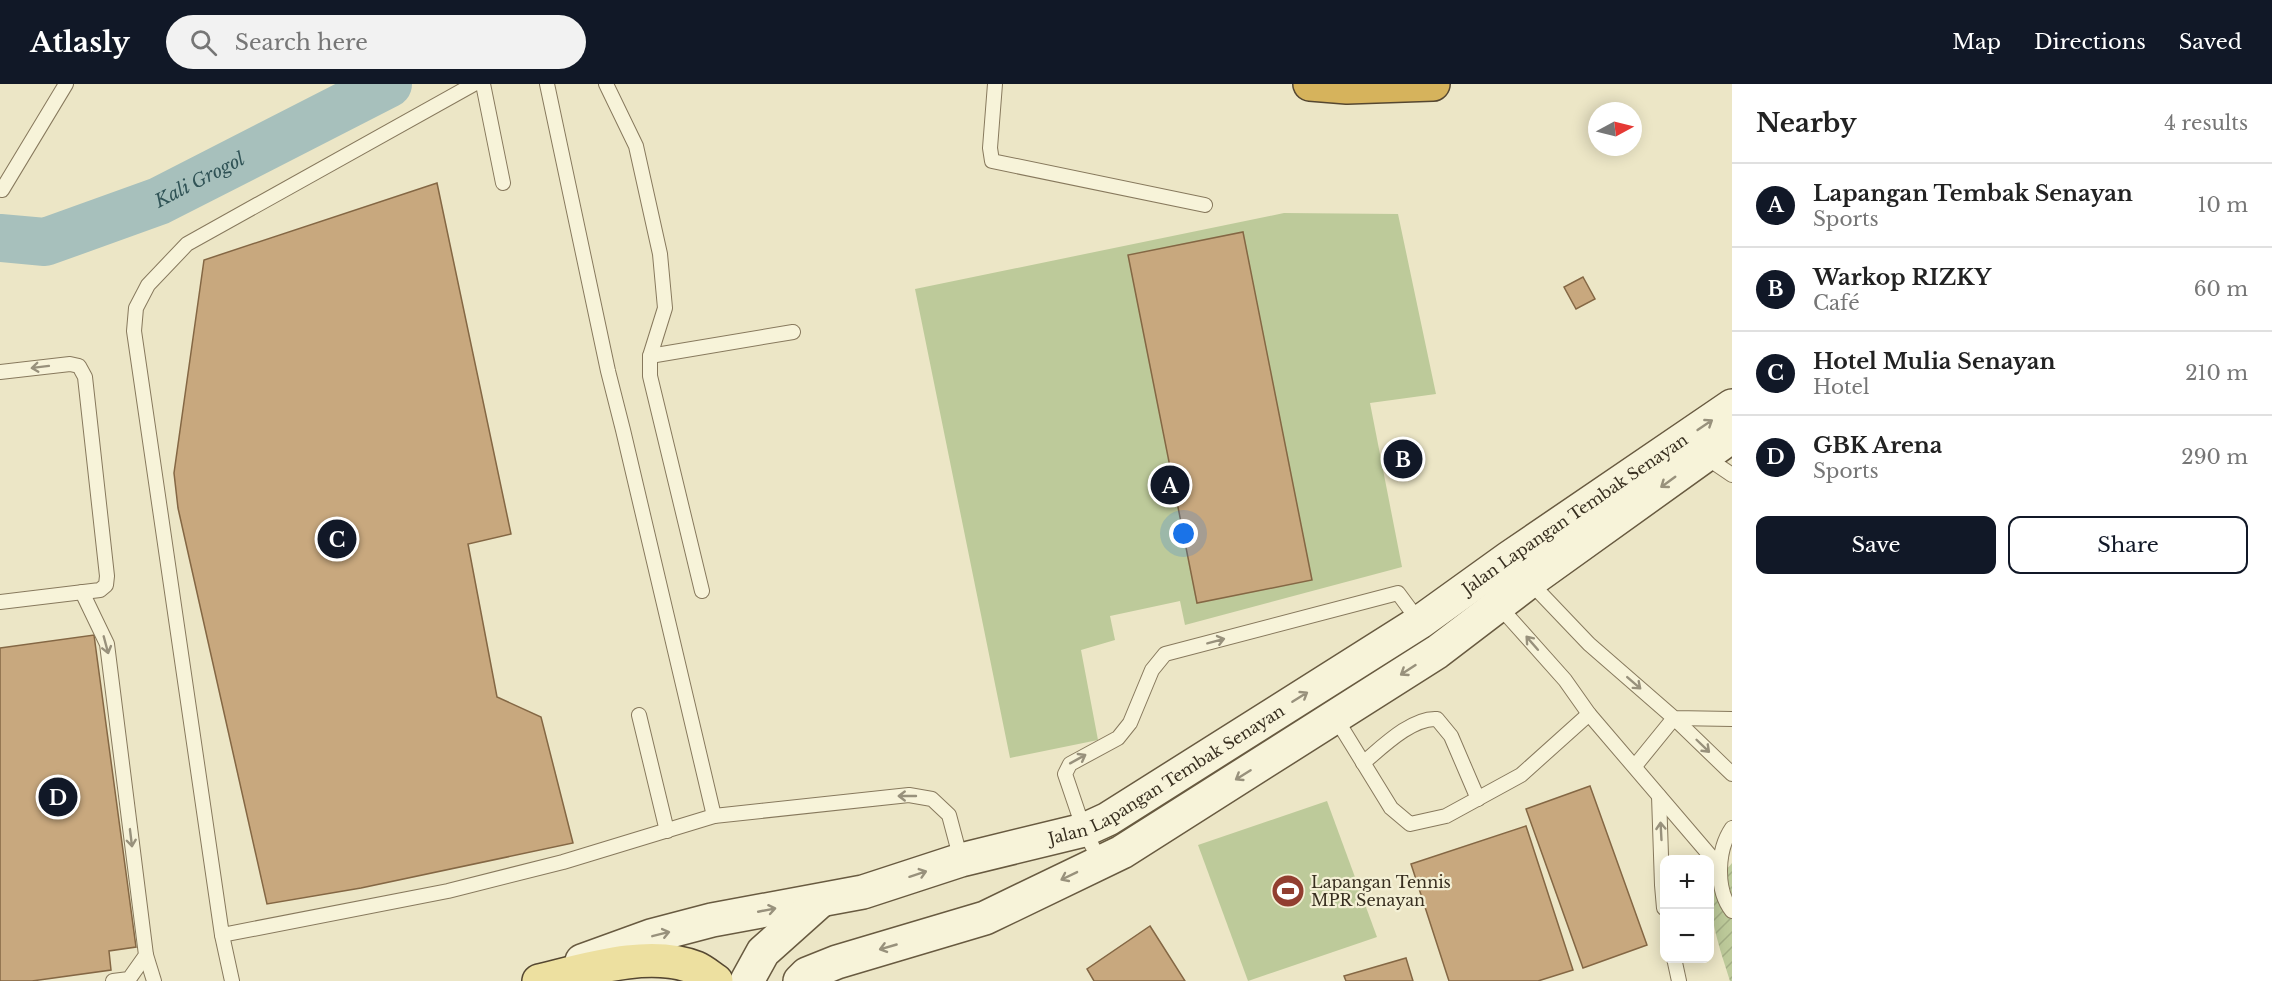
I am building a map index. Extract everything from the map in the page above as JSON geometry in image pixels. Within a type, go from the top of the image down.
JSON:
[{"type":"highway","points":[[1310,84],[1347,87],[1434,84]]},
{"type":"main road","name":"Jalan Lapangan Tembak Senayan","points":[[800,981],[807,974],[837,962],[985,918],[1122,852],[1335,717],[1428,637],[1486,596],[1732,406]]},
{"type":"main road","name":"Jalan Lapangan Tembak Senayan","points":[[1519,570],[1704,456],[1732,436]]},
{"type":"main road","name":"Jalan Lapangan Tembak Senayan","points":[[527,981],[651,936],[712,921],[863,892],[961,860],[1084,830],[1108,819],[1160,787],[1428,637]]},
{"type":"main road","points":[[747,981],[764,952],[821,900]]},
{"type":"main road","points":[[539,981],[630,962],[669,962],[696,968],[716,981]]},
{"type":"main road","points":[[582,981],[657,973],[674,975],[679,981]]},
{"type":"lane","points":[[2,190],[66,84]]},
{"type":"lane","points":[[232,981],[222,935],[136,341],[136,308],[148,285],[187,243],[474,84]]},
{"type":"lane","points":[[483,84],[504,183]]},
{"type":"lane","points":[[547,84],[608,371],[714,816]]},
{"type":"lane","points":[[606,84],[636,146],[660,254],[665,308],[650,356],[650,376],[702,591]]},
{"type":"lane","points":[[995,84],[990,148],[992,161],[1205,205]]},
{"type":"lane","points":[[650,356],[794,332]]},
{"type":"lane","points":[[0,372],[70,364],[79,366],[85,377],[107,576],[106,585],[100,590],[0,602]]},
{"type":"lane","points":[[1704,456],[1732,476]]},
{"type":"lane","points":[[1519,570],[1589,644],[1674,718],[1732,774]]},
{"type":"lane","points":[[82,592],[107,644],[146,955],[154,981]]},
{"type":"lane","points":[[1100,861],[1084,830],[1065,774],[1070,764],[1118,738],[1130,723],[1152,670],[1165,654],[1398,593],[1428,637]]},
{"type":"lane","points":[[1486,596],[1565,680],[1589,714],[1719,866]]},
{"type":"lane","points":[[1335,717],[1391,808],[1410,824],[1446,816],[1521,775],[1589,714]]},
{"type":"lane","points":[[639,715],[667,831]]},
{"type":"lane","points":[[1363,763],[1394,736],[1428,718],[1437,718],[1451,736],[1478,799]]},
{"type":"lane","points":[[1674,718],[1732,719]]},
{"type":"lane","points":[[1635,766],[1674,718]]},
{"type":"lane","points":[[222,935],[448,891],[564,862],[714,816],[909,795],[932,799],[949,815],[961,860]]},
{"type":"lane","points":[[1659,796],[1661,855]]},
{"type":"lane","points":[[1732,828],[1719,866],[1725,902],[1732,910]]},
{"type":"lane","points":[[113,981],[129,979],[146,955]]},
{"type":"lane","points":[[1675,963],[1680,981]]},
{"type":"green space","points":[[1284,213],[1398,214],[1436,394],[1370,403],[1402,567],[1185,625],[1180,601],[1110,616],[1115,640],[1081,650],[1098,740],[1010,758],[915,289]]},
{"type":"green space","name":"Lapangan Tennis MPR Senayan","points":[[1327,801],[1377,937],[1248,981],[1198,845]]},
{"type":"green space","points":[[1732,863],[1732,981],[1730,981],[1714,924],[1714,889]]},
{"type":"building","points":[[437,183],[511,534],[468,544],[497,697],[541,717],[573,843],[361,888],[267,904],[178,508],[174,473],[204,260]]},
{"type":"building","points":[[1243,232],[1312,580],[1197,603],[1128,255]]},
{"type":"building","points":[[1583,277],[1595,299],[1576,309],[1564,287]]},
{"type":"building","points":[[94,635],[136,947],[109,951],[111,970],[32,981],[0,981],[0,648]]},
{"type":"building","points":[[1590,786],[1647,945],[1583,968],[1526,809]]},
{"type":"building","points":[[1526,826],[1573,970],[1538,981],[1449,981],[1411,864]]},
{"type":"building","points":[[1150,926],[1185,981],[1094,981],[1087,969]]},
{"type":"building","points":[[1406,958],[1413,981],[1346,981],[1344,976]]},
{"type":"waterway","name":"Kali Grogol","points":[[0,238],[45,242],[159,201],[388,84]]},
{"type":"place","name":"Warkop RIZKY","points":[[1403,459]]},
{"type":"place","name":"Lapangan Tembak Senayan","points":[[1170,485]]},
{"type":"place","name":"Hotel Mulia Senayan","points":[[337,539]]},
{"type":"place","name":"GBK Arena","points":[[58,797]]},
{"type":"place","name":"Lapangan Tennis MPR Senayan","points":[[1288,891]]}]
